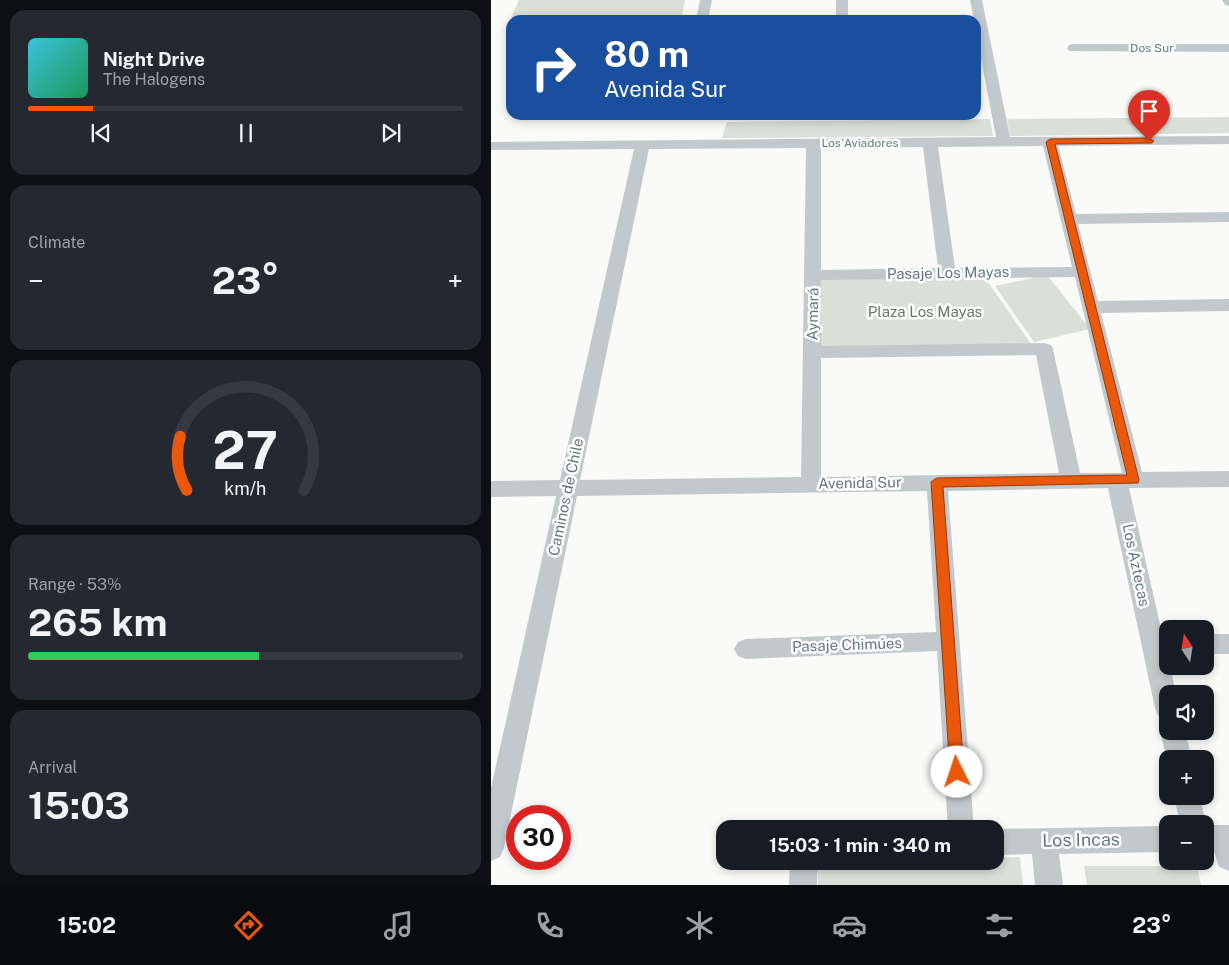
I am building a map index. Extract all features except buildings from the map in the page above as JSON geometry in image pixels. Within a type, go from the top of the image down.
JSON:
[{"type":"street","points":[[703,15],[705,0]]},
{"type":"street","points":[[842,0],[842,15]]},
{"type":"street","points":[[976,0],[977,15]]},
{"type":"street","name":"Dos Sur","points":[[1074,48],[1229,48]]},
{"type":"street","points":[[981,55],[1004,142]]},
{"type":"street","name":"Los Aviadores","points":[[491,146],[1229,140]]},
{"type":"street","name":"Los Aztecas","points":[[1050,142],[1091,307],[1159,640]]},
{"type":"street","points":[[930,143],[947,274]]},
{"type":"street","name":"Aymará","points":[[811,484],[814,144]]},
{"type":"street","name":"Caminos de Chile","points":[[491,848],[641,145]]},
{"type":"street","points":[[1069,220],[1229,217]]},
{"type":"street","name":"Pasaje Los Mayas","points":[[813,275],[1082,272]]},
{"type":"street","points":[[1091,307],[1227,310]]},
{"type":"street","points":[[812,352],[1045,349],[1071,481]]},
{"type":"street","name":"Avenida Sur","points":[[491,488],[1229,479]]},
{"type":"street","points":[[937,482],[960,820]]},
{"type":"street","name":"Pasaje Chimúes","points":[[746,649],[948,641]]},
{"type":"street","points":[[1214,644],[1229,644]]},
{"type":"street","name":"Los Incas","points":[[1004,842],[1159,839]]},
{"type":"street","points":[[1044,841],[1049,885]]},
{"type":"street","points":[[803,885],[804,870]]},
{"type":"green space","points":[[519,0],[685,0],[682,15],[512,15]]},
{"type":"green space","points":[[1229,117],[1229,133],[1010,136],[1007,119]]},
{"type":"green space","points":[[990,119],[993,136],[722,138],[727,122]]},
{"type":"green space","name":"Plaza Los Mayas","points":[[983,275],[1034,348],[816,349],[817,277]]},
{"type":"green space","points":[[1047,275],[1090,329],[1034,342],[995,286]]},
{"type":"green space","points":[[1020,857],[1023,885],[818,885],[818,870],[1004,870],[1004,858]]},
{"type":"green space","points":[[1084,866],[1159,866],[1159,870],[1198,870],[1201,885],[1087,885]]},
{"type":"route","points":[[957,772],[937,482],[1134,480],[1050,142],[1149,141]]}]
